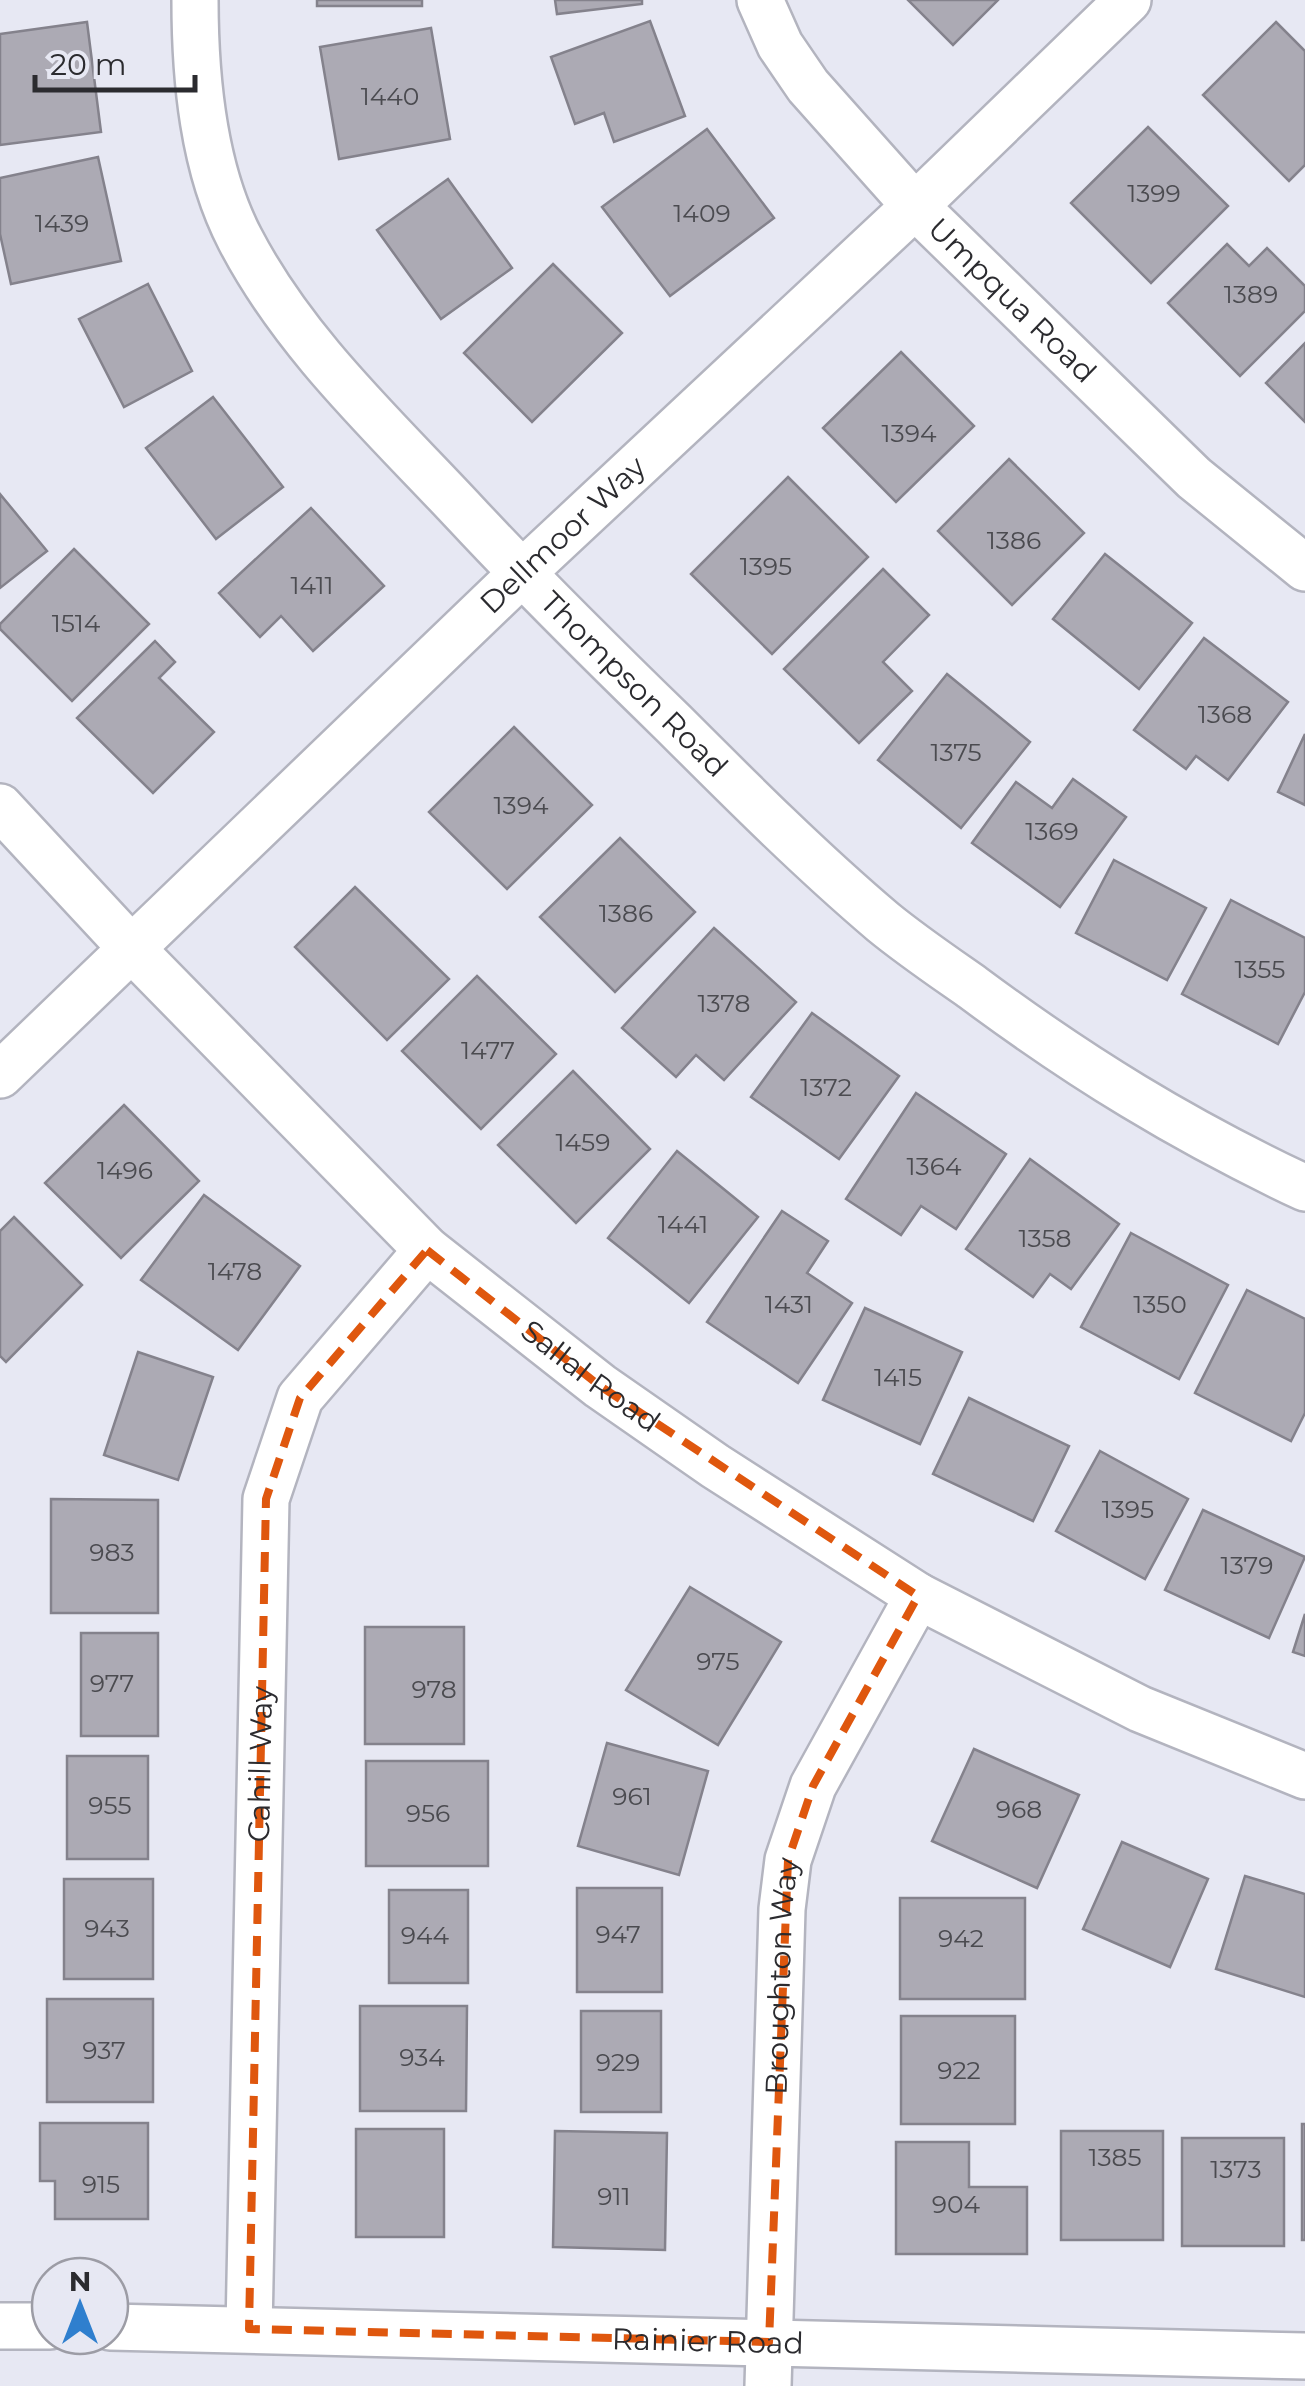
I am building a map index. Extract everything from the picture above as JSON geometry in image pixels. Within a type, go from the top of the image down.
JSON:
[{"type":"street","name":"Thompson Road","points":[[195,0],[195,48],[204,119],[216,180],[238,236],[274,296],[314,350],[521,574],[764,814],[884,923],[1114,1087],[1220,1148],[1305,1188]]},
{"type":"street","name":"Umpqua Road","points":[[760,0],[780,45],[808,86],[915,206],[1194,478],[1305,568]]},
{"type":"street","name":"Dellmoor Way","points":[[0,1075],[521,574],[915,206],[1128,0]]},
{"type":"street","name":"Sallal Road","points":[[0,807],[132,949],[427,1250],[600,1386],[918,1596],[1140,1709],[1305,1776]]},
{"type":"street","name":"Cahill Way","points":[[249,2330],[266,1499],[300,1398],[427,1250]]},
{"type":"street","name":"Broughton Way","points":[[769,2364],[782,1910],[788,1860],[813,1786],[918,1596]]},
{"type":"street","points":[[0,2326],[30,2326]]},
{"type":"street","name":"Rainier Road","points":[[130,2327],[249,2330],[769,2364],[1305,2356]]},
{"type":"highlighted area","points":[[427,1250],[600,1386],[918,1596],[813,1786],[788,1860],[769,2342],[249,2329],[266,1499],[300,1398]]},
{"type":"building","points":[[317,0],[422,0],[422,6],[317,6]]},
{"type":"building","points":[[555,0],[642,0],[642,4],[557,14]]},
{"type":"building","points":[[908,0],[998,0],[953,45]]},
{"type":"building","points":[[650,21],[685,116],[614,142],[604,113],[575,124],[551,57]]},
{"type":"building","points":[[87,22],[101,132],[0,145],[0,34]]},
{"type":"building","points":[[1276,22],[1305,51],[1305,165],[1289,181],[1203,95]]},
{"type":"building","points":[[431,28],[450,139],[339,159],[320,47]]},
{"type":"building","points":[[1148,127],[1228,206],[1151,283],[1071,203]]},
{"type":"building","points":[[707,129],[774,218],[670,296],[602,207]]},
{"type":"building","points":[[98,157],[121,261],[11,284],[0,234],[0,178]]},
{"type":"building","points":[[448,179],[512,268],[441,319],[377,230]]},
{"type":"building","points":[[1227,244],[1249,266],[1267,248],[1305,286],[1305,311],[1240,376],[1168,303]]},
{"type":"building","points":[[553,264],[622,333],[532,422],[464,353]]},
{"type":"building","points":[[148,284],[192,371],[124,407],[79,319]]},
{"type":"building","points":[[1305,343],[1305,422],[1266,383]]},
{"type":"building","points":[[901,352],[974,426],[896,502],[823,428]]},
{"type":"building","points":[[213,397],[283,487],[216,539],[146,448]]},
{"type":"building","points":[[1009,459],[1084,533],[1012,605],[938,531]]},
{"type":"building","points":[[788,477],[868,557],[772,654],[691,574]]},
{"type":"building","points":[[0,494],[47,551],[0,588]]},
{"type":"building","points":[[311,508],[384,586],[313,651],[281,616],[260,637],[219,593]]},
{"type":"building","points":[[74,549],[149,624],[72,701],[0,629],[0,624]]},
{"type":"building","points":[[1105,554],[1192,623],[1139,689],[1053,619]]},
{"type":"building","points":[[883,569],[929,615],[883,662],[912,691],[859,743],[784,669]]},
{"type":"building","points":[[1204,638],[1288,702],[1228,780],[1196,756],[1186,769],[1134,730]]},
{"type":"building","points":[[155,641],[175,662],[159,678],[214,732],[153,793],[77,718]]},
{"type":"building","points":[[947,674],[1030,742],[961,828],[878,760]]},
{"type":"building","points":[[514,727],[592,805],[507,889],[429,812]]},
{"type":"building","points":[[1305,734],[1305,805],[1278,792]]},
{"type":"building","points":[[1073,779],[1126,817],[1060,907],[972,843],[1016,782],[1052,808]]},
{"type":"building","points":[[620,838],[695,912],[615,992],[540,917]]},
{"type":"building","points":[[1114,860],[1206,908],[1167,980],[1076,933]]},
{"type":"building","points":[[355,887],[449,979],[387,1040],[295,947]]},
{"type":"building","points":[[1231,900],[1305,938],[1305,992],[1278,1044],[1182,994]]},
{"type":"building","points":[[714,928],[796,1002],[724,1080],[696,1055],[676,1077],[622,1028]]},
{"type":"building","points":[[477,976],[556,1054],[481,1129],[402,1051]]},
{"type":"building","points":[[812,1013],[899,1076],[839,1159],[751,1097]]},
{"type":"building","points":[[573,1071],[650,1149],[576,1223],[498,1145]]},
{"type":"building","points":[[916,1093],[1006,1154],[956,1229],[921,1206],[901,1235],[846,1199]]},
{"type":"building","points":[[124,1105],[199,1181],[121,1258],[45,1183]]},
{"type":"building","points":[[677,1151],[758,1217],[689,1303],[608,1238]]},
{"type":"building","points":[[1030,1159],[1119,1224],[1071,1289],[1050,1274],[1033,1297],[966,1249]]},
{"type":"building","points":[[204,1195],[300,1266],[238,1350],[141,1280]]},
{"type":"building","points":[[782,1211],[828,1241],[807,1273],[852,1303],[798,1383],[707,1322]]},
{"type":"building","points":[[14,1217],[82,1285],[6,1362],[0,1356],[0,1231]]},
{"type":"building","points":[[1131,1233],[1228,1285],[1179,1379],[1081,1327]]},
{"type":"building","points":[[1247,1290],[1305,1319],[1305,1413],[1291,1441],[1195,1393]]},
{"type":"building","points":[[865,1308],[962,1352],[920,1444],[823,1400]]},
{"type":"building","points":[[138,1352],[213,1377],[178,1480],[104,1455]]},
{"type":"building","points":[[969,1398],[1069,1446],[1033,1521],[933,1474]]},
{"type":"building","points":[[1100,1451],[1188,1499],[1145,1579],[1056,1531]]},
{"type":"building","points":[[51,1499],[158,1500],[158,1613],[51,1613]]},
{"type":"building","points":[[1203,1510],[1305,1557],[1269,1638],[1165,1590]]},
{"type":"building","points":[[690,1587],[781,1642],[718,1745],[626,1690]]},
{"type":"building","points":[[1305,1614],[1305,1656],[1293,1652]]},
{"type":"building","points":[[365,1627],[464,1627],[464,1744],[365,1744]]},
{"type":"building","points":[[81,1633],[158,1633],[158,1736],[81,1736]]},
{"type":"building","points":[[607,1743],[708,1771],[679,1875],[578,1846]]},
{"type":"building","points":[[974,1749],[1079,1795],[1037,1888],[932,1841]]},
{"type":"building","points":[[67,1756],[148,1756],[148,1859],[67,1859]]},
{"type":"building","points":[[366,1761],[488,1761],[488,1866],[366,1866]]},
{"type":"building","points":[[1122,1842],[1208,1879],[1170,1967],[1083,1929]]},
{"type":"building","points":[[1245,1876],[1305,1894],[1305,1997],[1216,1969]]},
{"type":"building","points":[[64,1879],[153,1879],[153,1979],[64,1979]]},
{"type":"building","points":[[577,1888],[662,1888],[662,1992],[577,1992]]},
{"type":"building","points":[[389,1890],[468,1890],[468,1983],[389,1983]]},
{"type":"building","points":[[900,1898],[1025,1898],[1025,1999],[900,1999]]},
{"type":"building","points":[[47,1999],[153,1999],[153,2102],[47,2102]]},
{"type":"building","points":[[360,2006],[467,2006],[466,2111],[360,2111]]},
{"type":"building","points":[[581,2011],[661,2011],[661,2112],[581,2112]]},
{"type":"building","points":[[901,2016],[1015,2016],[1015,2124],[901,2124]]},
{"type":"building","points":[[40,2123],[148,2123],[148,2219],[55,2219],[55,2181],[40,2181]]},
{"type":"building","points":[[1305,2124],[1305,2240],[1302,2240]]},
{"type":"building","points":[[356,2129],[444,2129],[444,2237],[356,2237]]},
{"type":"building","points":[[555,2131],[667,2133],[665,2250],[553,2247]]},
{"type":"building","points":[[1061,2131],[1163,2131],[1163,2240],[1061,2240]]},
{"type":"building","points":[[1182,2138],[1284,2138],[1284,2246],[1182,2246]]},
{"type":"building","points":[[896,2142],[969,2142],[969,2187],[1027,2187],[1027,2254],[896,2254]]}]
